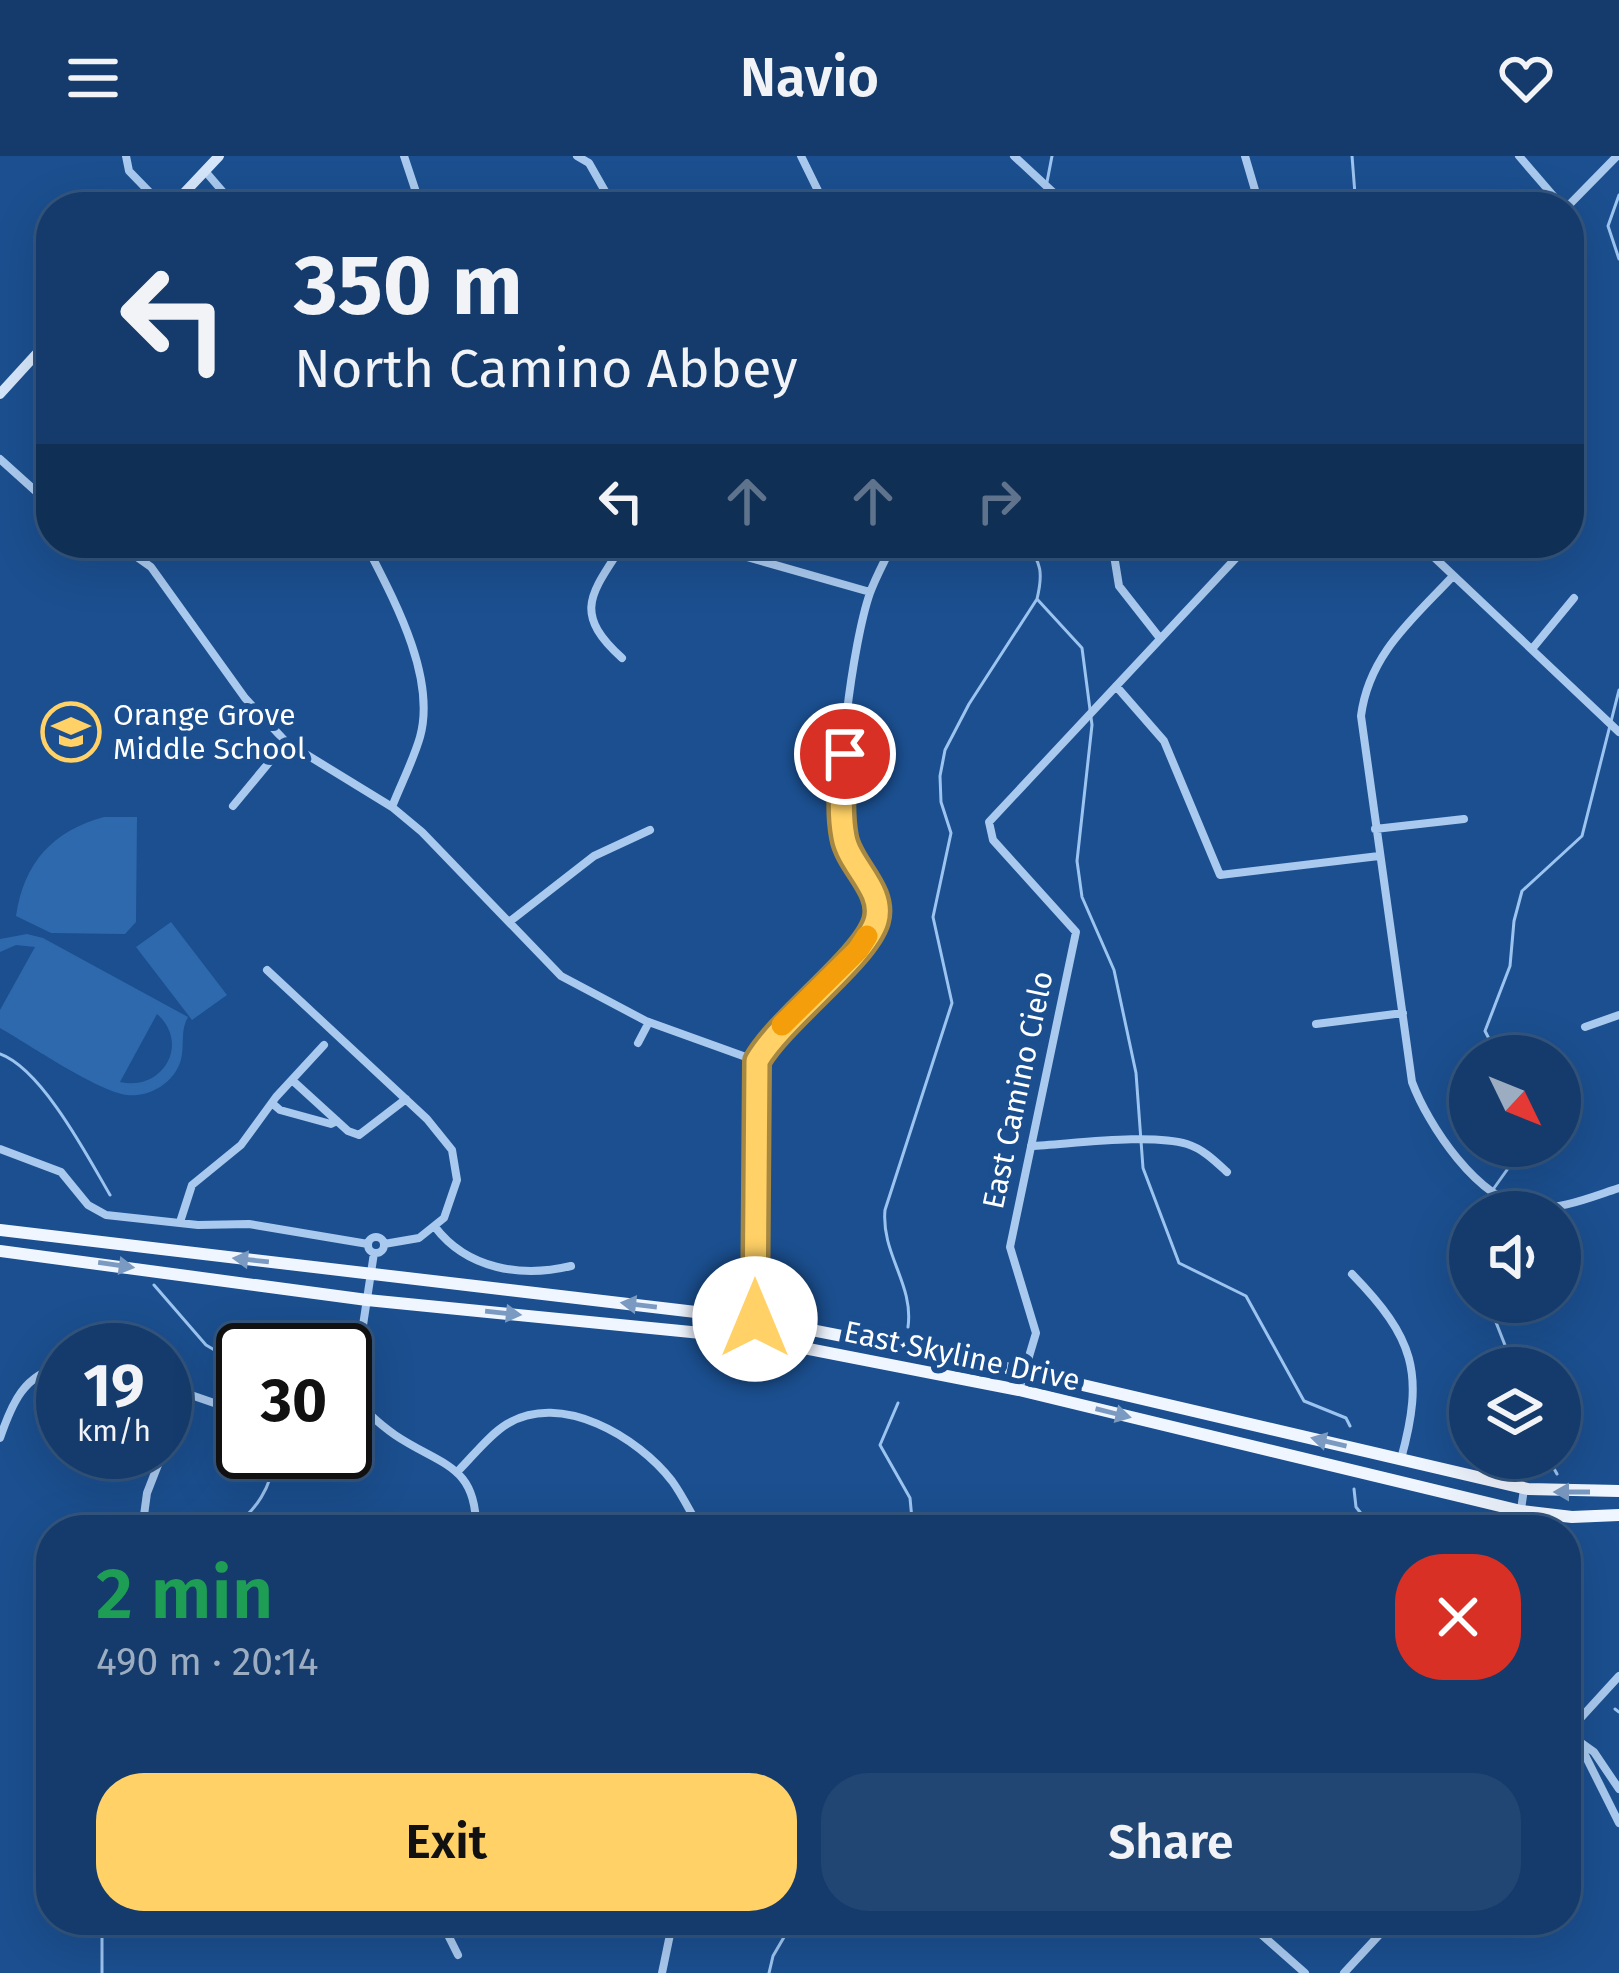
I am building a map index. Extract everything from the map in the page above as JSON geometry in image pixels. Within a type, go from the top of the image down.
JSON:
[{"type":"main road","points":[[183,192],[219,156]]},
{"type":"main road","points":[[0,394],[36,354]]},
{"type":"main road","name":"East Skyline Drive","points":[[0,1230],[755,1319],[1028,1372],[1525,1488],[1619,1491]]},
{"type":"main road","name":"East Skyline Drive","points":[[0,1251],[367,1300],[752,1338],[1019,1390],[1521,1511],[1562,1515]]},
{"type":"main road","name":"East Skyline Drive","points":[[1581,1516],[1619,1515]]},
{"type":"street","points":[[126,156],[129,171],[152,192]]},
{"type":"street","points":[[577,156],[589,163],[605,192]]},
{"type":"street","points":[[800,156],[818,192]]},
{"type":"street","points":[[1014,156],[1053,192]]},
{"type":"street","points":[[1245,156],[1256,192]]},
{"type":"street","points":[[1519,156],[1551,192]]},
{"type":"street","points":[[1580,192],[1617,156]]},
{"type":"street","points":[[409,157],[417,192]]},
{"type":"street","points":[[205,171],[223,192]]},
{"type":"street","points":[[0,459],[36,491]]},
{"type":"street","points":[[139,558],[151,566],[245,698],[286,742],[392,807],[422,832],[561,976],[649,1022],[757,1061]]},
{"type":"street","points":[[373,558],[399,610],[415,658],[422,708],[419,738],[392,807]]},
{"type":"street","points":[[614,558],[597,585],[591,610],[600,639],[622,658]]},
{"type":"street","points":[[751,558],[871,592]]},
{"type":"street","points":[[752,1338],[757,1061],[771,1036],[858,950],[877,920],[874,893],[844,842],[842,788],[851,687],[871,592],[886,558]]},
{"type":"street","points":[[1114,558],[1119,586],[1159,637]]},
{"type":"street","points":[[1235,558],[1116,686],[1164,741],[1220,875],[1378,856]]},
{"type":"street","points":[[1434,558],[1619,732]]},
{"type":"street","points":[[1453,576],[1383,651],[1364,693],[1361,716],[1412,1082],[1424,1113],[1465,1165],[1498,1196],[1530,1208],[1570,1204],[1619,1187]]},
{"type":"street","points":[[1532,649],[1574,598]]},
{"type":"street","name":"East Camino Cielo","points":[[1019,1390],[1036,1333],[1010,1246],[1076,932],[993,840],[988,828],[1000,805],[1116,686]]},
{"type":"street","points":[[233,806],[286,742]]},
{"type":"street","points":[[1375,829],[1464,819]]},
{"type":"street","points":[[509,922],[594,856],[650,830]]},
{"type":"street","points":[[267,970],[444,1137],[457,1163],[452,1203],[435,1227],[419,1238],[384,1244],[375,1237],[368,1244]]},
{"type":"street","points":[[1316,1024],[1403,1013]]},
{"type":"street","points":[[1585,1028],[1619,1015]]},
{"type":"street","points":[[638,1043],[649,1022]]},
{"type":"street","points":[[180,1222],[192,1185],[241,1144],[324,1045]]},
{"type":"street","points":[[292,1080],[358,1135],[406,1099]]},
{"type":"street","points":[[273,1104],[331,1124],[337,1121]]},
{"type":"street","points":[[1031,1146],[1186,1144],[1227,1172]]},
{"type":"street","points":[[0,1149],[61,1172],[88,1205],[106,1215],[249,1224],[368,1244],[374,1253],[363,1323]]},
{"type":"street","points":[[435,1227],[457,1252],[484,1265],[544,1272],[571,1266]]},
{"type":"street","points":[[374,1253],[381,1252],[384,1244]]},
{"type":"street","points":[[1352,1274],[1388,1311],[1404,1339],[1413,1413],[1401,1459]]},
{"type":"street","points":[[0,1438],[10,1408],[36,1375]]},
{"type":"street","points":[[458,1470],[506,1425],[528,1416],[558,1413],[586,1418],[652,1461],[671,1480],[692,1515]]},
{"type":"street","points":[[372,1414],[397,1437],[458,1470],[476,1503],[476,1515]]},
{"type":"street","points":[[144,1515],[152,1479]]},
{"type":"street","points":[[1520,1515],[1525,1488]]},
{"type":"street","points":[[1581,1717],[1619,1676]]},
{"type":"street","points":[[1581,1747],[1594,1753],[1619,1790]]},
{"type":"street","points":[[1581,1747],[1619,1823]]},
{"type":"street","points":[[449,1935],[458,1955]]},
{"type":"street","points":[[662,1973],[670,1935]]},
{"type":"street","points":[[1261,1935],[1305,1973]]},
{"type":"street","points":[[1344,1973],[1380,1935]]},
{"type":"shaded area","points":[[104,817],[137,817],[136,922],[125,934],[51,933],[16,916],[26,880],[44,852],[70,831]]},
{"type":"shaded area","points":[[171,922],[227,995],[192,1020],[136,947]]},
{"type":"shaded area","points":[[27,934],[43,938],[188,1017],[182,1057],[172,1077],[142,1094],[114,1092],[0,1028],[0,1010],[35,947],[16,945],[0,952],[0,939]],"holes":[[[157,1014],[167,1026],[171,1051],[159,1073],[148,1080],[120,1082]]]},
{"type":"waterway","points":[[1047,182],[1052,156]]},
{"type":"waterway","points":[[1352,156],[1355,192]]},
{"type":"waterway","points":[[1619,195],[1608,226],[1619,259]]},
{"type":"waterway","points":[[908,1327],[909,1311],[888,1241],[885,1210],[952,1003],[933,917],[951,833],[941,802],[940,776],[945,750],[969,704],[1037,599],[1040,569],[1036,558]]},
{"type":"waterway","points":[[1037,599],[1082,648],[1092,725],[1077,861],[1082,897],[1114,970],[1136,1073],[1143,1168],[1179,1263],[1246,1296],[1304,1401],[1346,1418],[1350,1426]]},
{"type":"waterway","points":[[1487,1035],[1510,966],[1522,891],[1582,836],[1619,690]]},
{"type":"waterway","points":[[0,1054],[16,1063],[47,1095],[110,1195]]},
{"type":"waterway","points":[[1492,1191],[1509,1167]]},
{"type":"waterway","points":[[154,1285],[216,1351]]},
{"type":"waterway","points":[[1496,1323],[1506,1347]]},
{"type":"waterway","points":[[898,1403],[880,1445],[910,1498],[912,1515]]},
{"type":"waterway","points":[[247,1515],[270,1479]]},
{"type":"waterway","points":[[1354,1489],[1362,1515]]},
{"type":"waterway","points":[[1615,1709],[1619,1712]]},
{"type":"waterway","points":[[102,1935],[102,1973]]},
{"type":"waterway","points":[[769,1973],[785,1935]]},
{"type":"slow traffic","points":[[782,1025],[867,936]]},
{"type":"place","name":"Orange Grove Middle School","points":[[71,732]]},
{"type":"route","points":[[755,1319],[757,1061],[771,1036],[858,950],[877,920],[874,893],[844,842],[845,754]]}]
